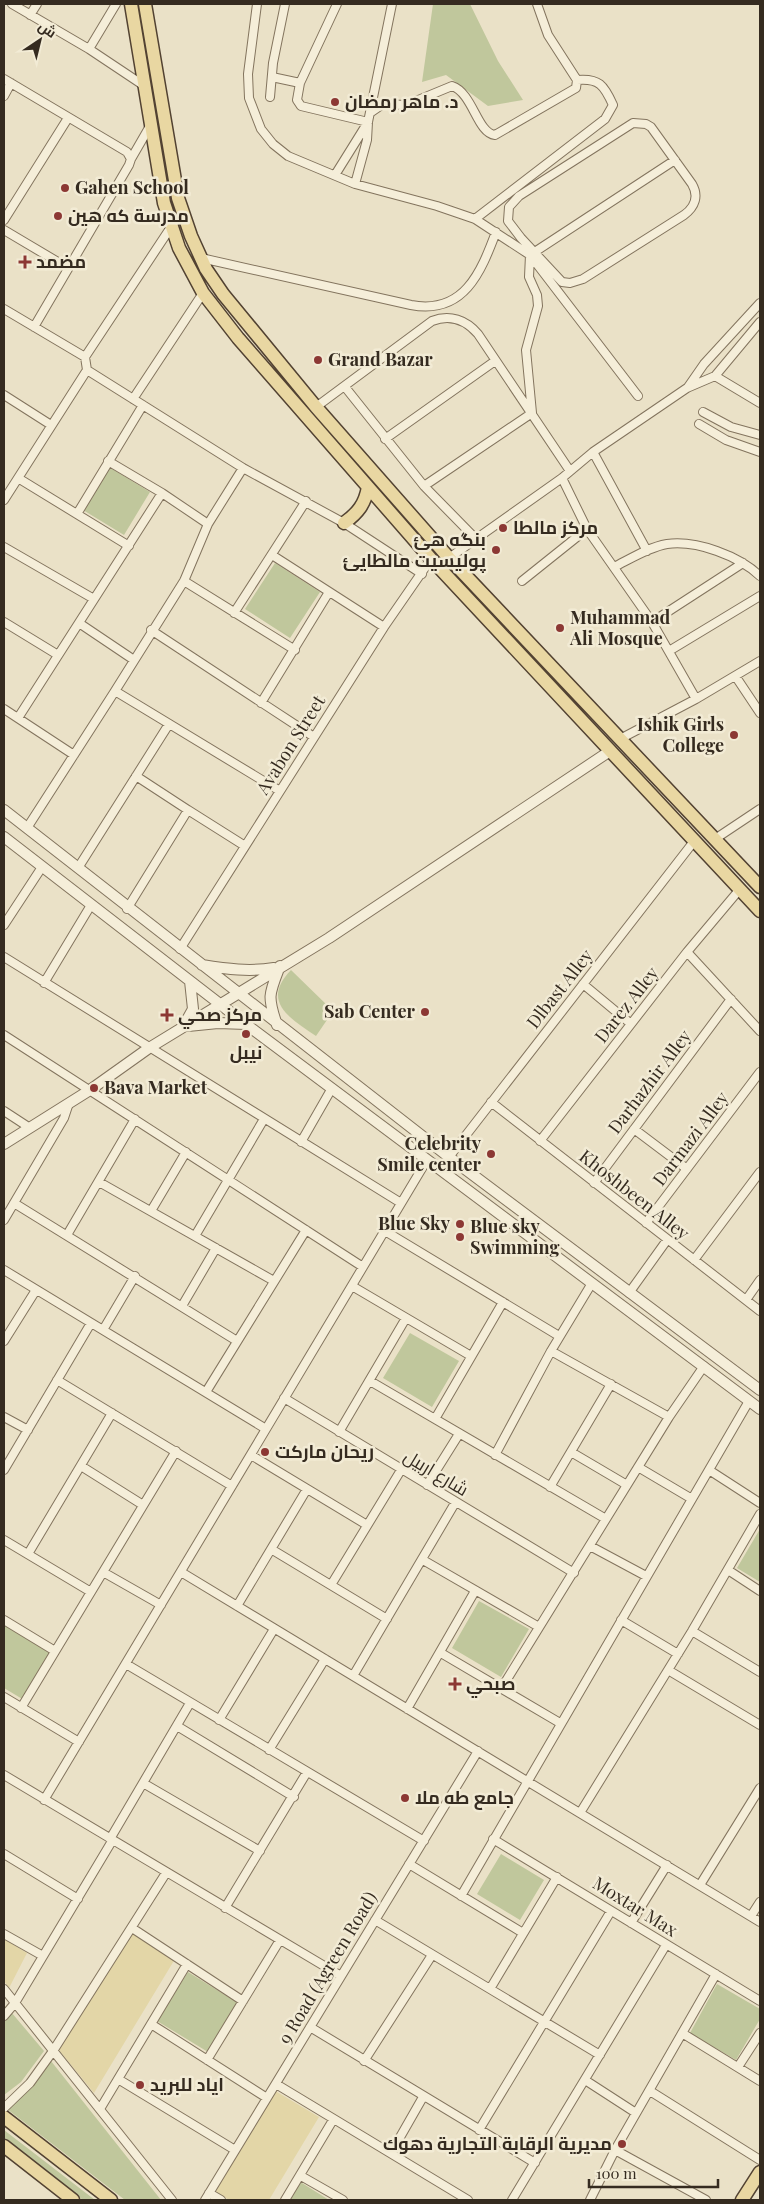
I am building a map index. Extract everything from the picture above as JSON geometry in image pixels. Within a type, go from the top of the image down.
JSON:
[{"type":"main road","points":[[131,4],[160,186],[170,227],[189,269],[203,293],[238,338],[431,559],[760,911]]},
{"type":"main road","points":[[145,4],[178,198],[201,258],[227,300],[316,407],[449,558],[760,887]]},
{"type":"main road","points":[[344,523],[359,511],[368,487]]},
{"type":"main road","points":[[4,2117],[111,2200]]},
{"type":"main road","points":[[4,2146],[73,2200]]},
{"type":"main road","points":[[742,2200],[760,2172]]},
{"type":"street","points":[[12,4],[89,49],[143,86]]},
{"type":"street","points":[[30,15],[38,4]]},
{"type":"street","points":[[89,49],[116,4]]},
{"type":"street","points":[[257,4],[248,74],[249,98],[261,129],[273,144],[288,156],[355,184],[437,206],[475,219],[532,253],[562,282],[570,283],[583,279],[692,208],[696,194],[692,184],[651,127],[640,122],[628,126],[514,201],[508,214],[508,221],[532,253],[638,396]]},
{"type":"street","points":[[270,97],[285,4]]},
{"type":"street","points":[[337,4],[300,82],[296,97],[301,106],[368,122]]},
{"type":"street","points":[[355,184],[367,140],[368,122],[392,4]]},
{"type":"street","points":[[370,113],[383,104],[406,104],[452,86],[464,93],[487,132],[495,135],[576,88],[577,80],[548,35],[537,4]]},
{"type":"street","points":[[272,77],[300,82]]},
{"type":"street","points":[[475,219],[605,119],[613,105],[608,94],[600,83],[593,79],[577,80]]},
{"type":"street","points":[[4,96],[7,81],[127,152],[131,159]]},
{"type":"street","points":[[4,220],[68,118]]},
{"type":"street","points":[[335,175],[368,122]]},
{"type":"street","points":[[34,327],[150,126]]},
{"type":"street","points":[[532,253],[676,160]]},
{"type":"street","points":[[4,500],[87,370],[85,357],[170,227]]},
{"type":"street","points":[[4,230],[68,268]]},
{"type":"street","points":[[201,258],[411,306],[430,307],[450,300],[472,284],[483,267],[496,232]]},
{"type":"street","points":[[532,253],[529,277],[537,295],[538,306],[526,350],[532,413]]},
{"type":"street","points":[[133,399],[203,293]]},
{"type":"street","points":[[687,388],[704,364],[760,302]]},
{"type":"street","points":[[4,309],[85,357]]},
{"type":"street","points":[[449,558],[562,478],[593,452],[687,388],[715,376],[760,323],[749,313]]},
{"type":"street","points":[[316,407],[432,321],[440,318],[457,319],[472,328],[570,471]]},
{"type":"street","points":[[385,438],[495,361]]},
{"type":"street","points":[[87,370],[243,468],[344,523],[422,574]]},
{"type":"street","points":[[715,376],[760,403]]},
{"type":"street","points":[[345,387],[424,486],[476,539]]},
{"type":"street","points":[[4,395],[51,425]]},
{"type":"street","points":[[77,514],[143,405]]},
{"type":"street","points":[[702,412],[731,426],[760,436]]},
{"type":"street","points":[[424,486],[532,413]]},
{"type":"street","points":[[699,424],[726,440],[760,452]]},
{"type":"street","points":[[726,440],[731,426]]},
{"type":"street","points":[[593,452],[647,551]]},
{"type":"street","points":[[108,461],[162,493],[208,524]]},
{"type":"street","points":[[27,828],[115,691],[151,630],[184,581],[208,524],[243,468]]},
{"type":"street","points":[[18,478],[129,546]]},
{"type":"street","points":[[562,478],[587,529],[652,622],[696,699]]},
{"type":"street","points":[[18,718],[162,493]]},
{"type":"street","points":[[234,613],[306,501]]},
{"type":"street","points":[[522,581],[587,529]]},
{"type":"street","points":[[614,567],[647,551],[667,544],[688,544],[743,563],[760,576]]},
{"type":"street","points":[[4,547],[94,599]]},
{"type":"street","points":[[272,555],[384,626]]},
{"type":"street","name":"Avabon Street","points":[[180,949],[384,626],[431,559]]},
{"type":"street","points":[[652,622],[743,563]]},
{"type":"street","points":[[184,581],[295,650]]},
{"type":"street","points":[[260,703],[295,650],[329,592]]},
{"type":"street","points":[[669,651],[760,596]]},
{"type":"street","points":[[4,622],[58,655]]},
{"type":"street","points":[[79,623],[134,660]]},
{"type":"street","points":[[151,630],[314,737]]},
{"type":"street","points":[[620,739],[736,677],[760,661]]},
{"type":"street","points":[[736,677],[760,713]]},
{"type":"street","points":[[115,691],[280,791]]},
{"type":"street","points":[[4,709],[74,755]]},
{"type":"street","points":[[78,868],[169,724]]},
{"type":"street","points":[[4,1144],[90,1090],[182,1027],[328,938],[610,750]]},
{"type":"street","points":[[136,776],[245,846]]},
{"type":"street","points":[[715,839],[760,809]]},
{"type":"street","points":[[4,810],[200,965],[449,1157],[760,1390]]},
{"type":"street","points":[[127,908],[188,810]]},
{"type":"street","points":[[4,837],[247,1025],[760,1409]]},
{"type":"street","name":"Dlbast Alley","points":[[449,1157],[695,840]]},
{"type":"street","points":[[4,925],[42,867]]},
{"type":"street","name":"Darez Alley","points":[[540,1141],[687,952],[740,889]]},
{"type":"street","points":[[44,983],[91,905]]},
{"type":"street","points":[[687,952],[760,1030]]},
{"type":"street","points":[[4,958],[401,1204]]},
{"type":"street","points":[[200,965],[256,971],[280,966]]},
{"type":"street","points":[[277,1025],[270,1002],[270,992],[280,966]]},
{"type":"street","points":[[182,1027],[192,1009],[190,981]]},
{"type":"street","points":[[583,984],[631,1024]]},
{"type":"street","name":"Darhazhir Alley","points":[[594,1183],[731,999]]},
{"type":"street","points":[[182,1027],[218,1023],[247,1025]]},
{"type":"street","points":[[4,1035],[363,1266]]},
{"type":"street","name":"Darmazi Alley","points":[[646,1223],[760,1072]]},
{"type":"street","points":[[301,1142],[332,1088]]},
{"type":"street","name":"Khoshbeen Alley","points":[[491,1102],[760,1311]]},
{"type":"street","points":[[4,1220],[64,1118],[69,1103]]},
{"type":"street","points":[[4,1111],[30,1128]]},
{"type":"street","points":[[67,1236],[135,1119]]},
{"type":"street","points":[[195,1236],[264,1119]]},
{"type":"street","points":[[634,1129],[687,1169]]},
{"type":"street","points":[[151,1211],[186,1152]]},
{"type":"street","points":[[44,1800],[427,1160]]},
{"type":"street","points":[[694,1260],[760,1172]]},
{"type":"street","points":[[99,1182],[274,1281]]},
{"type":"street","points":[[14,1203],[238,1341]]},
{"type":"street","points":[[206,1392],[306,1230]]},
{"type":"street","points":[[385,1231],[559,1336]]},
{"type":"street","points":[[629,1293],[667,1240]]},
{"type":"street","points":[[182,1306],[216,1248]]},
{"type":"street","points":[[4,1270],[266,1428]]},
{"type":"street","points":[[103,1330],[135,1276]]},
{"type":"street","points":[[746,1300],[760,1280]]},
{"type":"street","points":[[495,1455],[559,1336],[592,1283]]},
{"type":"street","points":[[352,1286],[471,1356]]},
{"type":"street","points":[[4,1340],[36,1290]]},
{"type":"street","points":[[435,1419],[503,1302]]},
{"type":"street","points":[[340,1432],[406,1318]]},
{"type":"street","points":[[4,1470],[91,1323]]},
{"type":"street","points":[[551,1351],[669,1417]]},
{"type":"street","points":[[501,1689],[669,1417],[704,1366]]},
{"type":"street","points":[[57,1380],[232,1486]]},
{"type":"street","points":[[370,1380],[606,1519]]},
{"type":"street","points":[[550,1487],[611,1384]]},
{"type":"street","name":"شارع اربيل","points":[[284,1398],[574,1573]]},
{"type":"street","points":[[461,1896],[526,1781],[749,1401]]},
{"type":"street","points":[[28,1554],[112,1413]]},
{"type":"street","points":[[4,1417],[28,1430]]},
{"type":"street","points":[[427,1485],[460,1434]]},
{"type":"street","points":[[21,1708],[176,1451]]},
{"type":"street","points":[[571,1452],[627,1485]]},
{"type":"street","points":[[251,1455],[367,1526]]},
{"type":"street","points":[[81,1466],[143,1505]]},
{"type":"street","points":[[638,1468],[692,1499]]},
{"type":"street","points":[[331,1585],[401,1470]]},
{"type":"street","points":[[709,1470],[760,1502]]},
{"type":"street","points":[[237,1606],[307,1489]]},
{"type":"street","points":[[354,1676],[456,1503]]},
{"type":"street","points":[[580,1813],[692,1631],[760,1514]]},
{"type":"street","points":[[4,1540],[91,1592]]},
{"type":"street","points":[[590,1546],[646,1576]]},
{"type":"street","points":[[271,1549],[387,1618]]},
{"type":"street","points":[[422,1560],[538,1627]]},
{"type":"street","points":[[728,1570],[760,1591]]},
{"type":"street","points":[[103,1572],[161,1605]]},
{"type":"street","points":[[180,1572],[760,1922]]},
{"type":"street","points":[[407,1709],[475,1591]]},
{"type":"street","points":[[4,1620],[56,1651]]},
{"type":"street","points":[[621,1620],[678,1654]]},
{"type":"street","points":[[219,1720],[274,1629]]},
{"type":"street","points":[[692,1631],[760,1672]]},
{"type":"street","points":[[441,1653],[560,1723]]},
{"type":"street","points":[[269,1750],[325,1659]]},
{"type":"street","points":[[126,1664],[424,1841]]},
{"type":"street","points":[[668,1670],[760,1725]]},
{"type":"street","points":[[4,1697],[79,1742]]},
{"type":"street","points":[[4,2016],[15,2003],[78,1899],[190,1702]]},
{"type":"street","points":[[176,1726],[294,1796]]},
{"type":"street","name":"9 Road (Agreen Road)","points":[[207,2197],[478,1751]]},
{"type":"street","points":[[225,1908],[307,1772]]},
{"type":"street","points":[[4,1775],[341,1976]]},
{"type":"street","points":[[143,1783],[260,1851]]},
{"type":"street","points":[[700,1885],[760,1788]]},
{"type":"street","name":"Moxtar Max","points":[[494,1839],[760,2001]]},
{"type":"street","points":[[4,1854],[78,1899]]},
{"type":"street","points":[[409,1864],[524,1933]]},
{"type":"street","points":[[631,1923],[667,1865]]},
{"type":"street","points":[[4,2108],[30,2083],[53,2051],[166,1873]]},
{"type":"street","points":[[490,1989],[557,1877]]},
{"type":"street","points":[[752,1916],[760,1902]]},
{"type":"street","points":[[479,2130],[611,1911]]},
{"type":"street","points":[[375,1920],[600,2054]]},
{"type":"street","points":[[132,1928],[243,2001]]},
{"type":"street","points":[[4,1934],[43,1956]]},
{"type":"street","points":[[207,2060],[280,1940]]},
{"type":"street","points":[[512,2200],[666,1944]]},
{"type":"street","points":[[364,2061],[432,1955]]},
{"type":"street","points":[[100,2109],[187,1964]]},
{"type":"street","points":[[590,2200],[636,2112],[650,2091],[716,1974]]},
{"type":"street","points":[[4,1989],[172,2200]]},
{"type":"street","points":[[151,2024],[267,2098]]},
{"type":"street","points":[[310,2027],[535,2163]]},
{"type":"street","points":[[738,2068],[760,2033]]},
{"type":"street","points":[[682,2034],[760,2081]]},
{"type":"street","points":[[118,2079],[235,2150]]},
{"type":"street","points":[[585,2080],[636,2112]]},
{"type":"street","points":[[276,2084],[468,2200]]},
{"type":"street","points":[[650,2091],[760,2160]]},
{"type":"street","points":[[391,2153],[423,2097]]},
{"type":"street","points":[[285,2200],[334,2120]]},
{"type":"street","points":[[615,2150],[706,2200]]},
{"type":"street","points":[[301,2176],[343,2200]]},
{"type":"street","points":[[207,2197],[221,2200]]},
{"type":"green space","points":[[433,4],[470,4],[498,61],[523,100],[488,106],[446,75],[422,82]]},
{"type":"green space","points":[[109,467],[150,492],[124,535],[83,510]]},
{"type":"green space","points":[[275,563],[320,592],[290,638],[245,609]]},
{"type":"green space","points":[[291,970],[329,1007],[329,1017],[316,1036],[297,1023],[282,1009],[278,991],[282,981]]},
{"type":"green space","points":[[410,1333],[459,1361],[432,1407],[383,1378]]},
{"type":"green space","points":[[760,1529],[760,1582],[737,1568]]},
{"type":"green space","points":[[479,1601],[529,1629],[501,1677],[452,1648]]},
{"type":"green space","points":[[4,1625],[52,1653],[24,1700],[4,1688]]},
{"type":"green space","points":[[501,1854],[544,1880],[520,1920],[477,1894]]},
{"type":"green space","points":[[188,1972],[238,2003],[208,2052],[157,2021]]},
{"type":"green space","points":[[717,1984],[760,2009],[760,2019],[736,2060],[690,2033]]},
{"type":"green space","points":[[6,2006],[44,2051],[21,2082],[4,2095],[4,2009]]},
{"type":"green space","points":[[51,2061],[161,2200],[125,2200],[7,2109]]},
{"type":"green space","points":[[4,2130],[95,2200],[83,2200],[4,2138]]},
{"type":"green space","points":[[294,2178],[329,2200],[280,2200]]},
{"type":"sand","points":[[129,1931],[175,1959],[94,2093],[58,2049]]},
{"type":"sand","points":[[4,1939],[27,1953],[9,1988],[4,1981]]},
{"type":"sand","points":[[272,2089],[319,2117],[269,2200],[229,2200],[212,2190]]},
{"type":"place","name":"د. ماهر رمضان","points":[[335,102]]},
{"type":"place","name":"Gahen School","points":[[65,188]]},
{"type":"place","name":"مدرسة كه هين","points":[[58,216]]},
{"type":"place","name":"مضمد","points":[[25,262]]},
{"type":"place","name":"Grand Bazar","points":[[318,360]]},
{"type":"place","name":"مركز مالطا","points":[[503,528]]},
{"type":"place","name":"بنگه هئ پوليسيت مالطايئ","points":[[496,550]]},
{"type":"place","name":"Muhammad Ali Mosque","points":[[560,628]]},
{"type":"place","name":"Ishik Girls College","points":[[734,735]]},
{"type":"place","name":"Sab Center","points":[[425,1012]]},
{"type":"place","name":"مركز صحي","points":[[167,1015]]},
{"type":"place","name":"نيبل","points":[[246,1034]]},
{"type":"place","name":"Bava Market","points":[[94,1088]]},
{"type":"place","name":"Celebrity Smile center","points":[[491,1154]]},
{"type":"place","name":"Blue Sky","points":[[460,1224]]},
{"type":"place","name":"Blue sky Swimming","points":[[460,1237]]},
{"type":"place","name":"ريحان ماركت","points":[[265,1452]]},
{"type":"place","name":"صبحي","points":[[455,1684]]},
{"type":"place","name":"جامع طه ملا","points":[[405,1798]]},
{"type":"place","name":"اياد للبريد","points":[[140,2085]]},
{"type":"place","name":"مديرية الرقابة التجارية دهوك","points":[[622,2144]]}]
